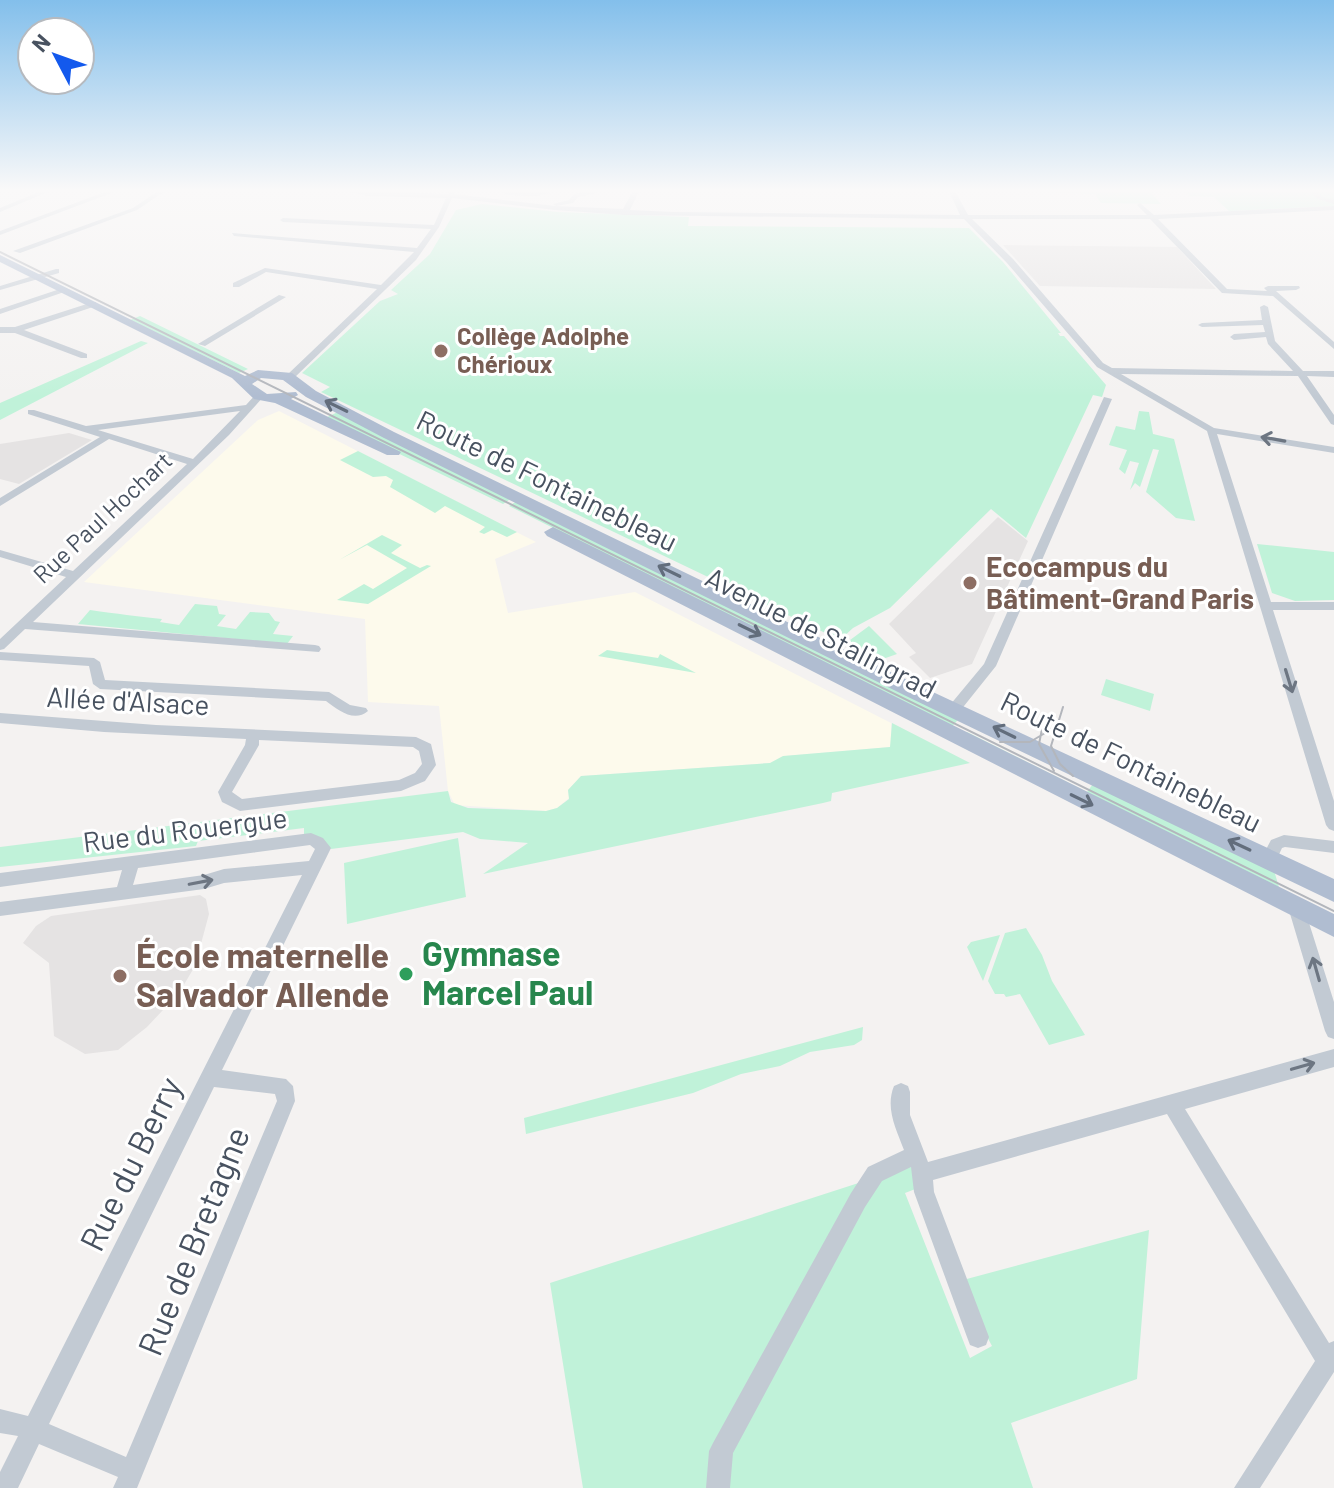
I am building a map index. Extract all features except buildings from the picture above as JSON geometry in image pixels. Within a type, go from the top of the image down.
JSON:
[{"type":"main road","points":[[1,258],[237,375],[243,383],[255,375],[285,378]]},
{"type":"main road","points":[[32,258],[202,344],[253,368],[285,378],[294,394],[265,400]]},
{"type":"main road","name":"Route de Fontainebleau","points":[[285,378],[389,435],[913,691],[955,708],[1334,891]]},
{"type":"main road","name":"Avenue de Stalingrad","points":[[243,383],[248,391],[265,400],[375,443],[881,695],[954,736],[1334,926]]},
{"type":"main road","points":[[1277,863],[1296,907]]},
{"type":"street","points":[[285,378],[411,258]]},
{"type":"street","points":[[1007,258],[1077,342],[1108,370],[1211,430],[1334,450]]},
{"type":"street","points":[[1193,258],[1224,289],[1271,291],[1296,288]]},
{"type":"street","points":[[236,285],[265,270],[382,287]]},
{"type":"street","points":[[0,288],[56,271]]},
{"type":"street","points":[[0,312],[66,290]]},
{"type":"street","points":[[1271,291],[1334,346]]},
{"type":"street","points":[[202,344],[282,297]]},
{"type":"street","points":[[0,330],[16,330],[93,304]]},
{"type":"street","points":[[1264,307],[1267,322],[1265,334]]},
{"type":"street","points":[[1243,321],[1265,334],[1300,373],[1334,422]]},
{"type":"street","points":[[1202,325],[1267,322]]},
{"type":"street","points":[[16,330],[84,356]]},
{"type":"street","points":[[1234,337],[1265,334]]},
{"type":"street","points":[[285,378],[312,354]]},
{"type":"street","points":[[1108,370],[1334,374]]},
{"type":"street","points":[[955,708],[990,666],[1107,399]]},
{"type":"street","points":[[84,428],[265,400]]},
{"type":"street","name":"Rue Paul Hochart","points":[[236,423],[265,400]]},
{"type":"street","name":"Rue Paul Hochart","points":[[0,646],[236,423],[265,400]]},
{"type":"street","points":[[31,412],[195,463]]},
{"type":"street","points":[[1211,430],[1334,825]]},
{"type":"street","points":[[0,503],[108,436]]},
{"type":"street","points":[[0,553],[73,575]]},
{"type":"street","points":[[1266,606],[1334,606]]},
{"type":"street","points":[[21,625],[315,649]]},
{"type":"street","points":[[0,656],[94,662],[100,684],[329,697],[347,710],[361,711]]},
{"type":"street","name":"Allée d'Alsace","points":[[0,718],[70,726],[253,733],[416,742],[428,752],[429,765],[420,777],[401,785],[240,805],[227,798],[225,792],[252,745],[253,733]]},
{"type":"street","name":"Rue du Rouergue","points":[[0,880],[311,839],[323,848],[313,867],[224,876],[204,882],[0,909]]},
{"type":"street","points":[[1277,863],[1276,844],[1284,841],[1334,847]]},
{"type":"street","points":[[123,893],[132,863]]},
{"type":"street","name":"Rue du Berry","points":[[5,1488],[36,1431],[313,867]]},
{"type":"street","points":[[1296,907],[1334,1031]]},
{"type":"street","points":[[718,1488],[721,1451],[875,1174],[1172,1105],[1334,1058]]},
{"type":"street","name":"Rue de Bretagne","points":[[128,1479],[286,1101],[286,1092],[279,1085],[209,1077]]},
{"type":"street","points":[[901,1092],[900,1115],[919,1164],[924,1192],[978,1337]]},
{"type":"street","points":[[1172,1105],[1331,1357],[1246,1488]]},
{"type":"street","points":[[0,1421],[36,1431],[128,1479]]},
{"type":"shaded area","points":[[1015,258],[1188,258],[1216,289],[1040,286]]},
{"type":"shaded area","points":[[279,411],[536,542],[495,559],[508,613],[635,592],[891,723],[891,747],[785,756],[770,763],[581,776],[568,790],[569,798],[557,808],[546,811],[455,805],[448,791],[439,706],[368,702],[365,619],[84,582],[258,420]]},
{"type":"shaded area","points":[[69,433],[92,440],[19,484],[0,479],[0,444]]},
{"type":"shaded area","name":"Ecocampus du Bâtiment-Grand Paris","points":[[998,517],[1028,541],[972,664],[930,678],[909,657],[916,653],[889,624]]},
{"type":"shaded area","name":"École maternelle Salvador Allende","points":[[200,895],[206,899],[209,914],[195,966],[179,993],[147,1027],[118,1050],[85,1054],[54,1036],[49,963],[23,943],[36,926],[51,916]]},
{"type":"green space","points":[[425,258],[999,258],[1061,333],[1058,333],[1060,336],[1064,336],[1106,385],[1102,397],[1093,395],[1026,538],[991,509],[890,608],[853,628],[840,640],[321,392],[330,387],[302,373],[380,301],[398,294],[391,290]]},
{"type":"green space","points":[[140,316],[248,369],[239,373],[130,320]]},
{"type":"green space","points":[[141,341],[148,343],[0,420],[0,403]]},
{"type":"green space","points":[[340,411],[512,498],[503,504],[325,418]]},
{"type":"green space","points":[[1139,411],[1149,412],[1153,434],[1174,439],[1195,521],[1176,518],[1146,492],[1159,450],[1153,449],[1140,487],[1135,483],[1130,490],[1139,463],[1130,461],[1125,474],[1119,469],[1127,450],[1109,445],[1116,426],[1135,430]]},
{"type":"green space","points":[[358,451],[517,532],[507,537],[492,530],[484,534],[479,532],[485,527],[445,506],[435,513],[390,487],[393,480],[386,476],[373,477],[340,460]]},
{"type":"green space","points":[[517,501],[962,715],[950,729],[893,697],[509,506]]},
{"type":"green space","points":[[382,535],[402,545],[391,553],[420,568],[431,566],[368,604],[337,600],[364,584],[373,589],[407,568],[367,545],[339,560]]},
{"type":"green space","points":[[1257,544],[1334,552],[1334,600],[1295,601],[1272,593]]},
{"type":"green space","points":[[195,604],[217,606],[219,614],[226,615],[217,626],[236,629],[250,612],[269,613],[280,622],[273,634],[293,636],[287,644],[78,624],[90,610],[162,619],[160,622],[179,625]]},
{"type":"green space","points":[[869,626],[897,654],[880,660],[846,643]]},
{"type":"green space","points":[[607,650],[658,658],[660,654],[696,673],[598,656]]},
{"type":"green space","points":[[1106,679],[1154,694],[1150,711],[1101,695]]},
{"type":"green space","points":[[892,723],[970,763],[832,793],[831,801],[823,803],[483,874],[528,843],[480,839],[463,832],[331,849],[304,836],[304,828],[198,841],[196,846],[0,867],[0,847],[448,791],[451,802],[468,808],[546,811],[557,808],[569,799],[568,790],[581,776],[770,763],[783,756],[890,747]]},
{"type":"green space","points":[[967,732],[1087,792],[1093,784],[1273,867],[1281,894],[963,736]]},
{"type":"green space","points":[[458,838],[466,897],[347,924],[344,863]]},
{"type":"green space","points":[[1026,928],[1042,955],[1052,981],[1085,1035],[1049,1045],[1020,994],[1006,997],[995,994],[988,981],[1005,933]]},
{"type":"green space","points":[[1000,935],[983,981],[967,947],[971,942]]},
{"type":"green space","points":[[863,1027],[862,1040],[854,1045],[810,1052],[780,1066],[741,1074],[693,1093],[526,1134],[524,1118]]},
{"type":"green space","points":[[911,1166],[918,1188],[905,1193],[970,1358],[992,1346],[975,1314],[963,1280],[1149,1230],[1137,1379],[1011,1423],[1033,1488],[583,1488],[550,1283]]},
{"type":"tram line","points":[[13,258],[1334,911]]},
{"type":"tram line","points":[[1063,707],[1051,746],[1060,764],[1073,776]]},
{"type":"tram line","points":[[1041,736],[1045,714]]},
{"type":"tram line","points":[[1041,736],[1055,727]]},
{"type":"tram line","points":[[1000,742],[1030,742],[1041,736]]},
{"type":"tram line","points":[[1041,736],[1039,744],[1054,771]]},
{"type":"place","name":"Collège Adolphe Chérioux","points":[[441,351]]},
{"type":"place","name":"Ecocampus du Bâtiment-Grand Paris","points":[[970,583]]},
{"type":"place","name":"Gymnase Marcel Paul","points":[[406,974]]},
{"type":"place","name":"École maternelle Salvador Allende","points":[[120,976]]}]
